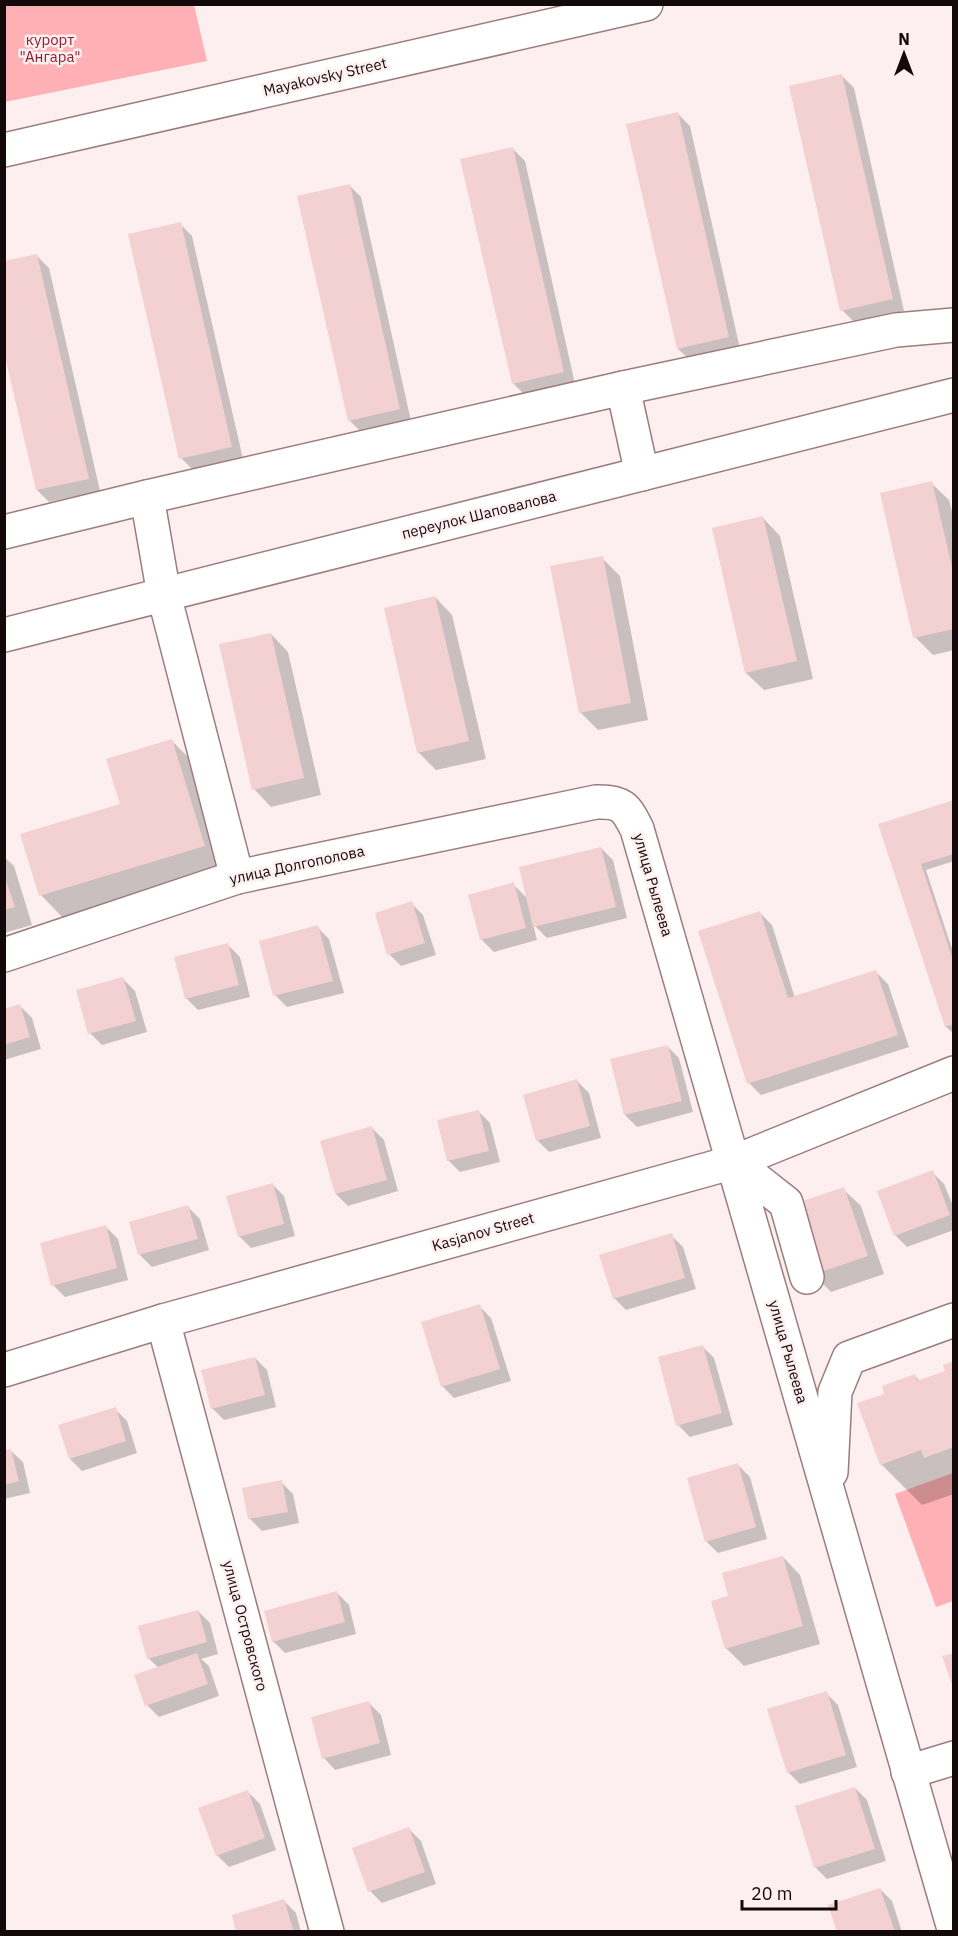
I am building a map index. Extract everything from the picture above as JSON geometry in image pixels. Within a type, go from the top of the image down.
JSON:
[{"type":"street","name":"Mayakovsky Street","points":[[4,150],[646,4]]},
{"type":"street","points":[[4,532],[623,388],[896,330],[954,325]]},
{"type":"street","points":[[623,388],[642,474]]},
{"type":"street","name":"переулок Шаповалова","points":[[4,635],[954,395]]},
{"type":"street","points":[[147,497],[165,595],[237,877]]},
{"type":"street","name":"улица Рылеева","points":[[597,802],[611,801],[621,804],[630,814],[637,829],[954,1929]]},
{"type":"street","name":"улица Долгополова","points":[[4,956],[237,877],[597,802]]},
{"type":"street","name":"Kasjanov Street","points":[[4,1370],[163,1321],[734,1162],[954,1073]]},
{"type":"street","points":[[734,1162],[786,1203],[807,1276]]},
{"type":"street","points":[[830,1498],[835,1392],[849,1358],[954,1320]]},
{"type":"street","name":"улица Островского","points":[[163,1321],[327,1932]]},
{"type":"street","points":[[908,1772],[954,1758]]},
{"type":"green space","name":"курорт \"Ангара\"","points":[[5,4],[194,5],[207,61],[5,102]]},
{"type":"green space","points":[[953,1473],[953,1601],[936,1607],[895,1494]]},
{"type":"building","points":[[842,74],[893,299],[840,311],[789,86]]},
{"type":"building","points":[[678,112],[729,337],[677,349],[626,124]]},
{"type":"building","points":[[513,147],[564,372],[512,384],[460,159]]},
{"type":"building","points":[[350,184],[400,409],[348,421],[297,196]]},
{"type":"building","points":[[181,222],[232,447],[179,459],[128,234]]},
{"type":"building","points":[[37,254],[89,479],[36,490],[4,352],[4,261]]},
{"type":"building","points":[[932,481],[954,575],[954,629],[913,638],[880,493]]},
{"type":"building","points":[[763,516],[797,661],[745,673],[712,528]]},
{"type":"building","points":[[603,556],[631,703],[579,713],[550,566]]},
{"type":"building","points":[[435,596],[469,741],[417,753],[384,608]]},
{"type":"building","points":[[271,633],[304,778],[252,790],[219,644]]},
{"type":"building","points":[[172,739],[205,846],[39,896],[20,834],[120,804],[106,759]]},
{"type":"building","points":[[954,800],[954,854],[921,864],[954,963],[954,1024],[945,1027],[878,824]]},
{"type":"building","points":[[601,847],[616,907],[533,927],[519,867]]},
{"type":"building","points":[[4,874],[15,907],[4,910]]},
{"type":"building","points":[[514,882],[526,928],[480,940],[468,895]]},
{"type":"building","points":[[412,901],[425,943],[387,955],[375,913]]},
{"type":"building","points":[[760,911],[788,998],[876,970],[898,1035],[747,1084],[698,931]]},
{"type":"building","points":[[318,925],[333,981],[273,996],[259,941]]},
{"type":"building","points":[[228,943],[239,985],[185,999],[174,957]]},
{"type":"building","points":[[123,977],[136,1021],[88,1034],[76,990]]},
{"type":"building","points":[[20,1004],[30,1037],[4,1045],[4,1009]]},
{"type":"building","points":[[668,1045],[682,1101],[624,1115],[610,1059]]},
{"type":"building","points":[[577,1079],[590,1126],[536,1141],[523,1095]]},
{"type":"building","points":[[479,1110],[489,1151],[447,1161],[437,1120]]},
{"type":"building","points":[[372,1126],[387,1180],[335,1194],[320,1141]]},
{"type":"building","points":[[933,1170],[950,1215],[894,1236],[877,1191]]},
{"type":"building","points":[[273,1183],[284,1224],[238,1237],[226,1196]]},
{"type":"building","points":[[844,1187],[868,1256],[812,1275],[788,1206]]},
{"type":"building","points":[[188,1205],[198,1239],[138,1255],[129,1222]]},
{"type":"building","points":[[106,1225],[117,1268],[51,1286],[40,1243]]},
{"type":"building","points":[[672,1233],[685,1278],[613,1299],[599,1255]]},
{"type":"building","points":[[480,1304],[500,1369],[441,1387],[421,1322]]},
{"type":"building","points":[[703,1345],[722,1413],[676,1426],[658,1357]]},
{"type":"building","points":[[255,1357],[265,1395],[211,1409],[201,1370]]},
{"type":"building","points":[[954,1361],[954,1447],[924,1458],[921,1450],[880,1465],[857,1403],[884,1394],[882,1386],[915,1374],[917,1381],[945,1371],[943,1365]]},
{"type":"building","points":[[116,1407],[126,1441],[69,1459],[58,1425]]},
{"type":"building","points":[[11,1449],[19,1481],[4,1485],[4,1450]]},
{"type":"building","points":[[738,1463],[756,1527],[705,1542],[687,1478]]},
{"type":"building","points":[[282,1480],[288,1512],[248,1519],[242,1488]]},
{"type":"building","points":[[783,1556],[803,1626],[725,1649],[711,1601],[728,1596],[722,1573]]},
{"type":"building","points":[[337,1591],[345,1622],[272,1642],[264,1611]]},
{"type":"building","points":[[198,1610],[207,1642],[147,1659],[138,1626]]},
{"type":"building","points":[[197,1653],[208,1684],[145,1706],[134,1675]]},
{"type":"building","points":[[954,1653],[954,1687],[953,1687],[942,1656]]},
{"type":"building","points":[[827,1691],[846,1755],[787,1773],[767,1709]]},
{"type":"building","points":[[369,1701],[380,1743],[322,1759],[311,1717]]},
{"type":"building","points":[[855,1787],[875,1849],[814,1868],[795,1806]]},
{"type":"building","points":[[248,1790],[265,1838],[216,1856],[198,1808]]},
{"type":"building","points":[[409,1827],[425,1872],[368,1892],[352,1848]]},
{"type":"building","points":[[880,1888],[895,1932],[837,1932],[828,1905]]},
{"type":"building","points":[[284,1899],[294,1932],[236,1932],[232,1915]]}]
